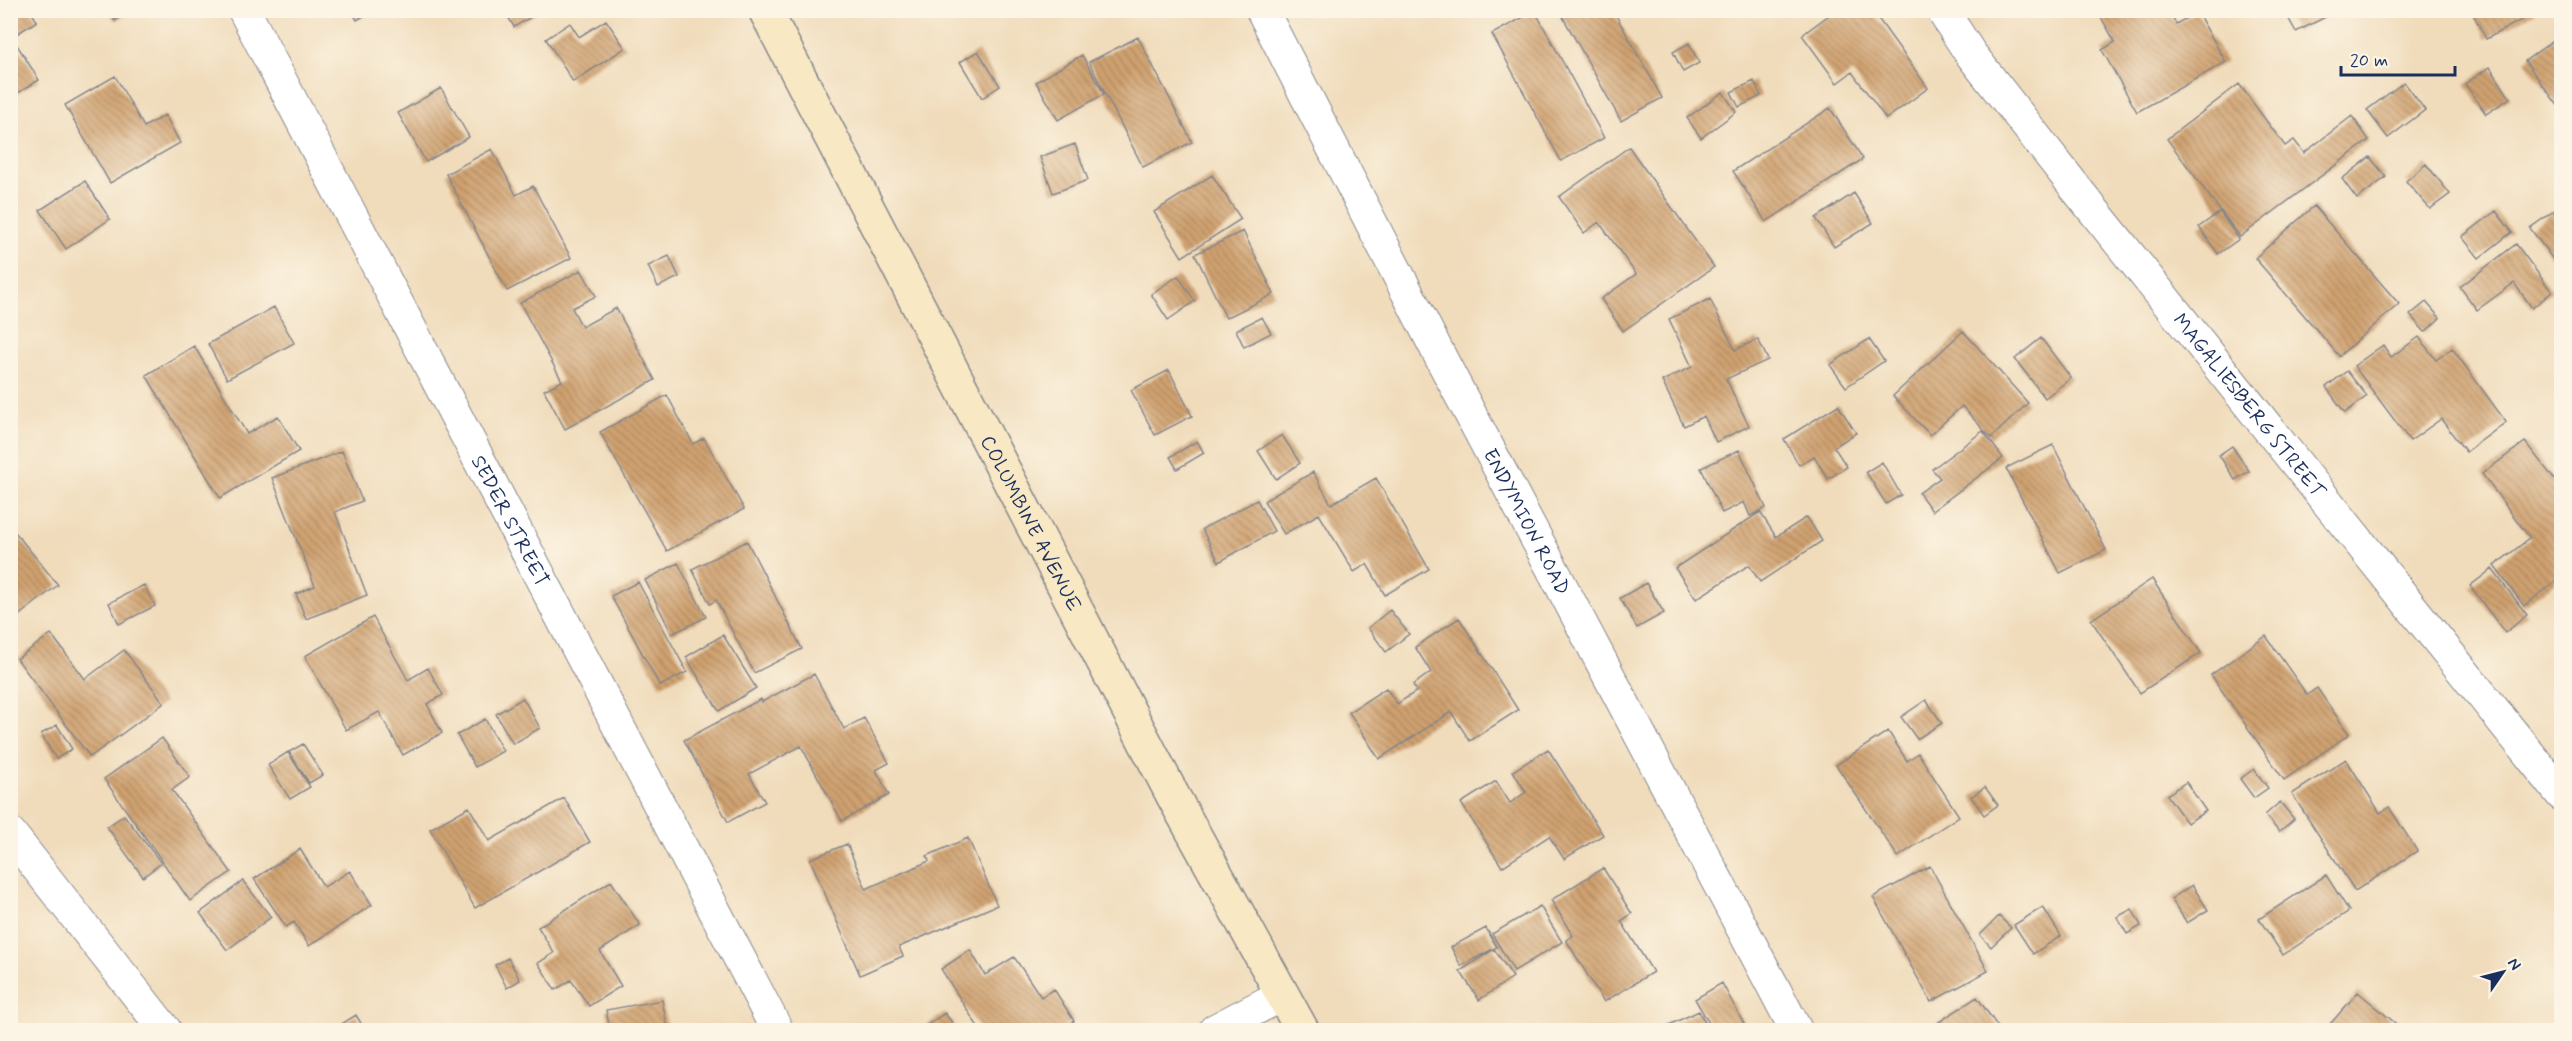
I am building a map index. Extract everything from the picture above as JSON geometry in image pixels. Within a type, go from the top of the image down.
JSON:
[{"type":"main road","name":"COLUMBINE AVENUE","points":[[765,10],[1172,794],[1302,1030]]},
{"type":"street","name":"SEDER STREET","points":[[244,10],[777,1030]]},
{"type":"street","name":"ENDYMION ROAD","points":[[1262,10],[1444,364],[1796,1030]]},
{"type":"street","name":"MAGALIESBERG STREET","points":[[1941,10],[1970,53],[2562,795]]},
{"type":"street","points":[[10,833],[165,1030]]},
{"type":"street","points":[[1215,1030],[1282,995]]},
{"type":"building","points":[[10,10],[30,10],[37,21],[12,37],[39,80],[10,98]]},
{"type":"building","points":[[108,10],[132,10],[115,21]]},
{"type":"building","points":[[351,10],[374,10],[357,20]]},
{"type":"building","points":[[504,10],[534,10],[536,14],[514,27]]},
{"type":"building","points":[[1559,10],[1613,10],[1662,98],[1621,121]]},
{"type":"building","points":[[1836,10],[1872,10],[1928,88],[1886,119],[1852,72],[1837,83],[1802,35]]},
{"type":"building","points":[[2097,10],[2168,10],[2176,24],[2197,12],[2226,62],[2137,112],[2102,50],[2115,42]]},
{"type":"building","points":[[2284,10],[2339,10],[2296,32]]},
{"type":"building","points":[[2471,10],[2540,10],[2486,39]]},
{"type":"building","points":[[1535,11],[1604,138],[1561,161],[1492,34]]},
{"type":"building","points":[[606,20],[625,48],[573,82],[546,39],[570,23],[579,37]]},
{"type":"building","points":[[2562,34],[2562,111],[2525,61]]},
{"type":"building","points":[[1138,37],[1192,142],[1143,167],[1089,62]]},
{"type":"building","points":[[1689,43],[1699,63],[1683,72],[1673,52]]},
{"type":"building","points":[[978,51],[1000,86],[982,98],[960,62]]},
{"type":"building","points":[[1082,55],[1104,94],[1058,120],[1036,82]]},
{"type":"building","points":[[2490,67],[2510,98],[2486,114],[2465,84]]},
{"type":"building","points":[[115,76],[144,127],[165,115],[180,143],[110,183],[65,105]]},
{"type":"building","points":[[1754,81],[1761,96],[1739,107],[1731,92]]},
{"type":"building","points":[[2404,82],[2425,110],[2388,138],[2367,110]]},
{"type":"building","points":[[2239,84],[2285,146],[2294,140],[2304,153],[2352,116],[2369,140],[2240,237],[2167,139]]},
{"type":"building","points":[[441,88],[469,137],[426,162],[398,113]]},
{"type":"building","points":[[1723,92],[1736,112],[1701,138],[1687,118]]},
{"type":"building","points":[[1830,108],[1863,159],[1766,222],[1733,171]]},
{"type":"building","points":[[1075,144],[1088,180],[1053,193],[1040,157]]},
{"type":"building","points":[[1629,147],[1714,267],[1623,331],[1601,299],[1636,274],[1599,222],[1584,233],[1559,197]]},
{"type":"building","points":[[492,149],[516,195],[533,186],[571,258],[507,291],[446,174]]},
{"type":"building","points":[[2370,157],[2386,177],[2357,199],[2342,179]]},
{"type":"building","points":[[2426,164],[2450,194],[2430,209],[2406,181]]},
{"type":"building","points":[[1212,175],[1241,219],[1182,257],[1154,212]]},
{"type":"building","points":[[85,181],[110,219],[66,249],[40,210]]},
{"type":"building","points":[[1854,193],[1873,223],[1834,247],[1816,218]]},
{"type":"building","points":[[2562,205],[2562,261],[2557,265],[2530,228]]},
{"type":"building","points":[[2314,206],[2399,304],[2339,356],[2255,258]]},
{"type":"building","points":[[2496,211],[2512,232],[2479,258],[2462,237]]},
{"type":"building","points":[[2220,212],[2239,239],[2218,254],[2199,227]]},
{"type":"building","points":[[1243,231],[1274,294],[1226,318],[1195,254]]},
{"type":"building","points":[[2516,244],[2552,292],[2532,308],[2514,283],[2477,310],[2460,287]]},
{"type":"building","points":[[669,256],[679,277],[658,287],[648,266]]},
{"type":"building","points":[[581,270],[596,296],[572,308],[582,327],[616,308],[655,380],[565,429],[544,390],[562,381],[520,303]]},
{"type":"building","points":[[1178,276],[1195,301],[1168,320],[1151,294]]},
{"type":"building","points":[[1710,299],[1735,350],[1758,339],[1768,360],[1726,379],[1749,426],[1716,442],[1704,416],[1684,426],[1662,381],[1692,367],[1669,319]]},
{"type":"building","points":[[2426,302],[2440,318],[2425,332],[2410,315]]},
{"type":"building","points":[[274,307],[294,343],[227,379],[208,344]]},
{"type":"building","points":[[1262,317],[1271,333],[1244,347],[1236,330]]},
{"type":"building","points":[[1963,331],[2028,403],[1991,438],[1962,406],[1930,435],[1893,396]]},
{"type":"building","points":[[2419,337],[2436,360],[2452,348],[2506,422],[2466,452],[2441,419],[2410,441],[2354,366],[2383,345],[2391,357]]},
{"type":"building","points":[[2041,338],[2071,378],[2045,398],[2015,359]]},
{"type":"building","points":[[1869,339],[1884,361],[1846,387],[1830,365]]},
{"type":"building","points":[[194,346],[247,434],[278,416],[299,451],[220,498],[146,375]]},
{"type":"building","points":[[1169,370],[1192,416],[1155,435],[1131,390]]},
{"type":"building","points":[[2347,371],[2367,396],[2345,413],[2326,387]]},
{"type":"building","points":[[667,395],[693,444],[704,438],[744,509],[667,551],[600,432]]},
{"type":"building","points":[[1838,405],[1856,433],[1834,447],[1847,467],[1828,479],[1814,456],[1799,465],[1784,439]]},
{"type":"building","points":[[1983,431],[2003,458],[1932,511],[1919,493],[1940,478],[1932,469]]},
{"type":"building","points":[[1282,435],[1300,463],[1276,479],[1258,451]]},
{"type":"building","points":[[1197,441],[1204,453],[1177,469],[1170,457]]},
{"type":"building","points":[[2525,442],[2562,489],[2562,577],[2524,606],[2494,566],[2530,538],[2482,474]]},
{"type":"building","points":[[2053,445],[2106,550],[2060,573],[2006,468]]},
{"type":"building","points":[[2232,446],[2249,471],[2235,480],[2219,455]]},
{"type":"building","points":[[1739,450],[1766,508],[1750,516],[1744,502],[1722,513],[1701,468]]},
{"type":"building","points":[[342,451],[362,501],[335,512],[367,595],[306,619],[296,594],[315,586],[272,478]]},
{"type":"building","points":[[1882,462],[1901,495],[1886,504],[1866,472]]},
{"type":"building","points":[[1313,472],[1331,504],[1376,478],[1429,569],[1385,595],[1367,564],[1354,572],[1319,514],[1284,534],[1264,501]]},
{"type":"building","points":[[1257,500],[1274,531],[1219,562],[1202,529]]},
{"type":"building","points":[[1760,512],[1776,537],[1807,517],[1822,541],[1760,582],[1749,565],[1696,599],[1675,568]]},
{"type":"building","points":[[10,526],[58,585],[18,616],[10,607]]},
{"type":"building","points":[[747,541],[802,649],[754,673],[716,600],[710,604],[692,569]]},
{"type":"building","points":[[678,563],[706,617],[672,634],[645,580]]},
{"type":"building","points":[[2492,569],[2527,615],[2505,633],[2470,586]]},
{"type":"building","points":[[2152,579],[2201,653],[2140,693],[2091,620]]},
{"type":"building","points":[[638,582],[687,672],[660,686],[611,596]]},
{"type":"building","points":[[1646,583],[1664,613],[1637,628],[1620,598]]},
{"type":"building","points":[[144,585],[155,606],[119,624],[109,603]]},
{"type":"building","points":[[1390,610],[1409,634],[1386,652],[1368,628]]},
{"type":"building","points":[[373,617],[408,680],[428,668],[443,695],[427,704],[442,733],[403,755],[379,712],[346,730],[305,656]]},
{"type":"building","points":[[1459,618],[1518,710],[1470,741],[1451,712],[1379,759],[1349,712],[1386,688],[1397,704],[1417,691],[1413,685],[1431,672],[1415,647]]},
{"type":"building","points":[[51,634],[85,679],[124,650],[164,703],[90,757],[17,659]]},
{"type":"building","points":[[723,635],[756,688],[719,711],[686,657]]},
{"type":"building","points":[[2266,636],[2307,695],[2317,688],[2349,734],[2284,780],[2211,675]]},
{"type":"building","points":[[814,674],[844,729],[864,718],[889,763],[876,770],[889,795],[842,821],[801,746],[749,774],[765,802],[728,822],[684,740]]},
{"type":"building","points":[[523,698],[540,728],[513,744],[496,714]]},
{"type":"building","points":[[1926,700],[1942,723],[1917,739],[1901,717]]},
{"type":"building","points":[[485,719],[503,751],[475,767],[457,735]]},
{"type":"building","points":[[57,725],[72,749],[56,759],[41,734]]},
{"type":"building","points":[[1888,731],[1907,761],[1918,753],[1959,816],[1898,857],[1836,765]]},
{"type":"building","points":[[162,738],[190,777],[172,790],[231,872],[190,901],[104,779]]},
{"type":"building","points":[[303,744],[323,775],[309,783],[289,752]]},
{"type":"building","points":[[1548,749],[1603,835],[1564,859],[1549,836],[1502,867],[1461,803],[1496,781],[1510,803],[1526,792],[1513,771]]},
{"type":"building","points":[[288,752],[310,787],[290,799],[268,765]]},
{"type":"building","points":[[2346,759],[2380,813],[2389,807],[2417,851],[2355,891],[2292,794]]},
{"type":"building","points":[[2254,769],[2268,788],[2254,798],[2240,779]]},
{"type":"building","points":[[2186,782],[2206,811],[2187,823],[2167,795]]},
{"type":"building","points":[[1985,787],[1998,805],[1984,815],[1971,797]]},
{"type":"building","points":[[564,798],[590,842],[475,908],[430,829],[469,807],[489,841]]},
{"type":"building","points":[[2280,802],[2294,819],[2279,832],[2265,815]]},
{"type":"building","points":[[124,815],[161,863],[143,877],[107,827]]},
{"type":"building","points":[[968,838],[997,905],[899,947],[903,956],[860,975],[810,859],[847,844],[866,889],[929,861],[927,856]]},
{"type":"building","points":[[300,849],[324,887],[350,871],[372,905],[309,946],[294,922],[286,927],[254,879]]},
{"type":"building","points":[[1930,866],[1988,971],[1931,1002],[1873,897]]},
{"type":"building","points":[[1603,868],[1632,914],[1621,921],[1653,972],[1604,1002],[1566,940],[1573,936],[1551,900]]},
{"type":"building","points":[[2326,875],[2349,911],[2283,955],[2259,919]]},
{"type":"building","points":[[243,881],[271,917],[227,950],[200,913]]},
{"type":"building","points":[[611,881],[640,925],[600,951],[621,986],[589,1006],[571,980],[555,990],[538,963],[554,953],[538,927]]},
{"type":"building","points":[[2192,885],[2208,910],[2187,923],[2171,899]]},
{"type":"building","points":[[1540,906],[1562,942],[1514,971],[1492,934]]},
{"type":"building","points":[[2043,907],[2061,936],[2033,954],[2014,925]]},
{"type":"building","points":[[2132,909],[2141,926],[2127,934],[2117,917]]},
{"type":"building","points":[[1999,916],[2011,928],[1991,947],[1980,935]]},
{"type":"building","points":[[1486,928],[1497,947],[1461,966],[1451,947]]},
{"type":"building","points":[[1494,949],[1513,977],[1479,1000],[1460,971]]},
{"type":"building","points":[[970,950],[985,975],[1014,957],[1041,997],[1054,989],[1074,1021],[1059,1030],[980,1030],[941,969]]},
{"type":"building","points":[[508,958],[520,980],[507,988],[495,965]]},
{"type":"building","points":[[1722,983],[1745,1026],[1737,1030],[1713,1030],[1695,999]]},
{"type":"building","points":[[2358,992],[2400,1027],[2397,1030],[2325,1030]]},
{"type":"building","points":[[1977,997],[2000,1030],[1927,1030]]},
{"type":"building","points":[[662,1000],[668,1030],[610,1030],[606,1010]]},
{"type":"building","points":[[1699,1011],[1709,1030],[1658,1030]]},
{"type":"building","points":[[945,1013],[957,1030],[919,1030]]},
{"type":"building","points":[[356,1015],[365,1030],[332,1030]]}]
